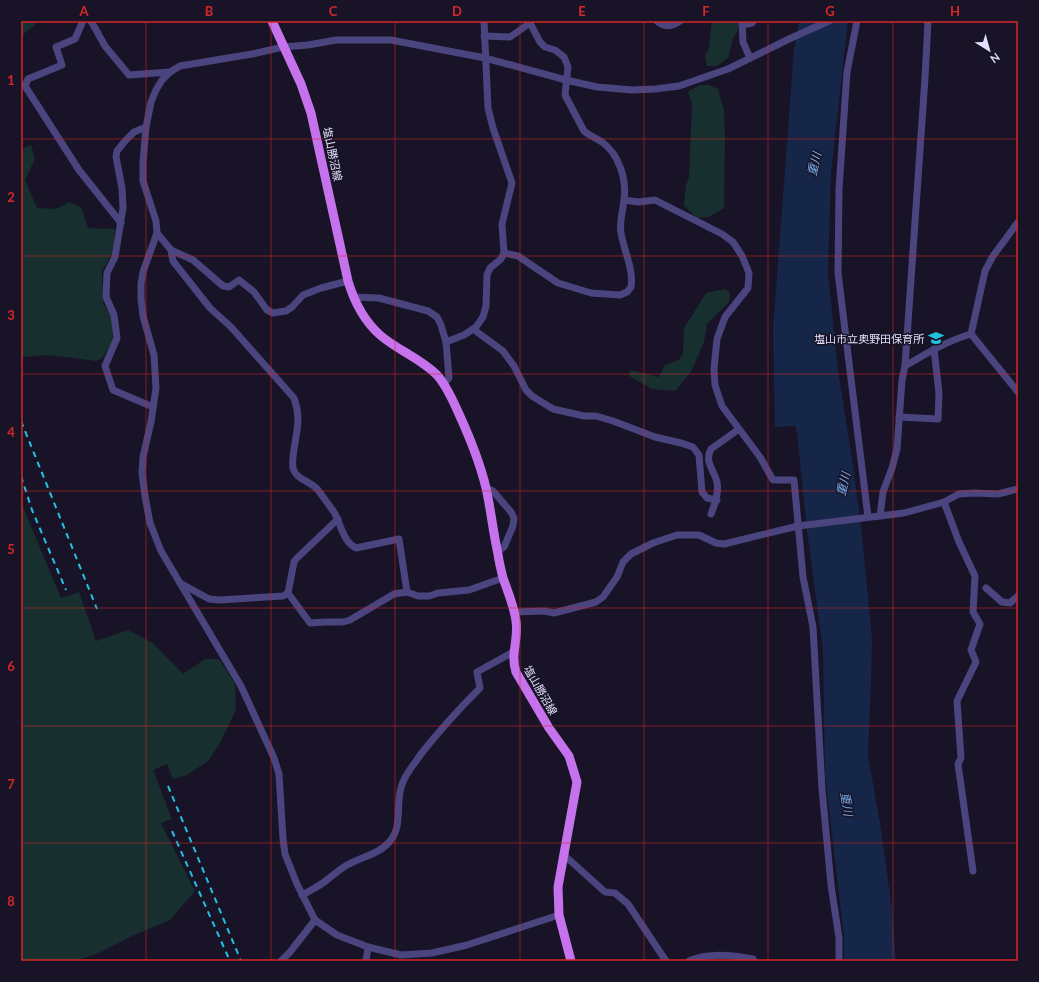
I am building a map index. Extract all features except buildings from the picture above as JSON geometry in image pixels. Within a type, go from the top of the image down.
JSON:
[{"type":"main road","name":"塩山勝沼線","points":[[272,21],[311,113],[352,297],[371,326],[381,335],[425,364],[444,384],[459,414],[486,488],[503,578],[515,612],[517,629],[513,652],[513,663],[516,672],[549,728],[569,756],[577,782],[558,887],[559,915],[571,961]]},
{"type":"street","points":[[83,21],[75,38],[56,47],[62,65],[28,79],[25,86],[79,170],[121,223]]},
{"type":"street","points":[[92,21],[105,46],[129,75],[170,72]]},
{"type":"street","points":[[446,342],[464,335],[476,327],[483,317],[486,306],[487,275],[490,268],[500,260],[504,253],[502,224],[512,183],[493,128],[488,108],[484,21]]},
{"type":"street","points":[[657,21],[666,26],[672,26],[680,21]]},
{"type":"street","points":[[750,58],[743,42],[742,23],[752,23],[753,21]]},
{"type":"street","points":[[559,915],[467,945],[432,953],[401,955],[368,947],[337,935],[315,920],[302,895],[286,854],[283,839],[279,774],[274,758],[241,686],[161,551],[150,523],[142,473],[143,457],[154,407],[156,388],[154,355],[143,316],[141,291],[143,272],[157,233],[156,221],[143,181],[142,162],[146,127],[152,102],[156,90],[162,80],[170,72],[180,66],[252,54],[283,47],[308,45],[336,40],[391,40],[485,58],[596,87],[632,90],[656,89],[679,86],[728,69],[830,21]]},
{"type":"street","points":[[857,21],[848,72],[840,165],[838,273],[868,517]]},
{"type":"street","points":[[880,516],[883,492],[897,449],[902,380],[905,366],[926,78],[928,21]]},
{"type":"street","points":[[484,36],[510,37],[530,22],[540,42],[545,47],[555,50],[564,57],[568,67],[565,95],[584,131],[609,148],[619,164],[625,188],[620,228],[632,282],[631,287],[627,292],[620,295],[591,294],[558,283],[518,256],[504,253]]},
{"type":"street","points":[[146,127],[134,132],[117,151],[116,157],[122,188],[123,208],[115,257],[107,273],[106,297],[114,315],[117,338],[105,366],[113,390],[154,407]]},
{"type":"street","points":[[624,200],[638,202],[655,200],[722,234],[733,242],[742,256],[749,273],[748,288],[726,317],[717,339],[714,369],[715,385],[722,406],[760,457],[773,480],[794,480],[803,578],[813,627],[822,789],[839,938],[839,961]]},
{"type":"street","points":[[971,334],[985,271],[1018,222]]},
{"type":"street","points":[[157,233],[171,250],[193,260],[224,286],[229,287],[239,280],[254,292],[267,310],[274,313],[292,307],[303,295],[321,288],[348,281]]},
{"type":"street","points":[[171,250],[173,261],[210,308],[231,327],[294,398],[298,408],[299,417],[293,458],[293,469],[299,477],[315,486],[338,519],[347,540],[352,546],[356,548],[399,540],[407,592]]},
{"type":"street","points":[[352,297],[379,298],[428,311],[437,317],[446,342],[449,378],[444,384]]},
{"type":"street","points":[[473,329],[503,351],[514,366],[526,390],[532,396],[553,409],[584,416],[596,416],[655,437],[682,442],[692,447],[699,455],[702,492],[706,498],[717,500]]},
{"type":"street","points":[[905,366],[934,349],[971,334]]},
{"type":"street","points":[[971,334],[1018,392]]},
{"type":"street","points":[[899,417],[938,419],[939,393],[934,349]]},
{"type":"street","points":[[711,514],[717,500],[717,483],[708,460],[708,454],[711,449],[739,429]]},
{"type":"street","points":[[486,488],[493,491],[511,512],[514,518],[513,526],[504,547],[497,552]]},
{"type":"street","points":[[515,612],[544,611],[554,613],[596,602],[603,597],[617,576],[623,562],[630,554],[653,543],[677,535],[698,535],[716,543],[724,544],[798,526],[904,513],[944,502],[959,494],[998,494],[1018,489]]},
{"type":"street","points":[[944,502],[959,542],[975,576],[973,612],[980,624],[970,650],[976,662],[957,700],[962,758],[958,764],[973,871]]},
{"type":"street","points":[[180,583],[209,599],[219,600],[283,596],[288,593],[296,559],[338,519]]},
{"type":"street","points":[[288,593],[310,623],[343,622],[350,620],[394,594],[407,592],[418,596],[429,596],[438,593],[469,590],[503,578]]},
{"type":"street","points":[[986,588],[1002,602],[1010,603],[1018,596]]},
{"type":"street","points":[[302,895],[319,886],[348,864],[379,850],[391,840],[398,822],[402,782],[415,763],[457,711],[480,688],[477,672],[513,652]]},
{"type":"street","points":[[564,855],[605,892],[615,893],[628,904],[666,961]]},
{"type":"street","points":[[281,961],[315,920]]},
{"type":"street","points":[[366,961],[368,947]]},
{"type":"street","points":[[689,961],[695,958],[718,955],[753,959]]},
{"type":"green space","points":[[21,21],[35,21],[35,25],[21,36]]},
{"type":"green space","points":[[712,21],[738,21],[738,30],[733,38],[728,58],[717,66],[707,66],[705,56],[709,48]]},
{"type":"green space","points":[[699,85],[709,85],[718,89],[724,110],[724,208],[709,217],[697,218],[684,205],[686,185],[689,177],[692,103],[688,92]]},
{"type":"green space","points":[[31,145],[35,159],[25,180],[37,208],[56,209],[69,202],[81,207],[88,228],[115,229],[113,252],[102,271],[103,303],[112,316],[113,342],[102,358],[97,361],[47,355],[21,356],[21,149]]},
{"type":"green space","points":[[725,289],[730,293],[729,302],[707,324],[704,342],[691,372],[675,391],[652,389],[629,376],[630,370],[659,377],[665,365],[679,360],[683,353],[684,328],[706,293]]},
{"type":"green space","points":[[21,502],[61,598],[79,592],[96,641],[128,630],[153,643],[183,674],[205,659],[219,659],[235,684],[236,710],[220,743],[208,761],[187,775],[173,779],[167,764],[153,770],[172,819],[161,823],[195,891],[170,920],[132,936],[99,953],[75,961],[21,961]]},
{"type":"water","name":"重川","points":[[799,21],[848,21],[831,172],[828,273],[838,370],[861,525],[872,638],[868,756],[880,823],[892,909],[896,961],[844,961],[844,937],[825,775],[823,650],[807,531],[797,432],[795,426],[775,427],[773,329],[794,50]]},
{"type":"railway","points":[[21,421],[97,609]]},
{"type":"railway","points":[[21,476],[32,510],[66,590]]},
{"type":"railway","points":[[168,786],[241,961]]},
{"type":"railway","points":[[172,831],[230,961]]},
{"type":"place","name":"塩山市立奥野田保育所","points":[[936,338]]}]
